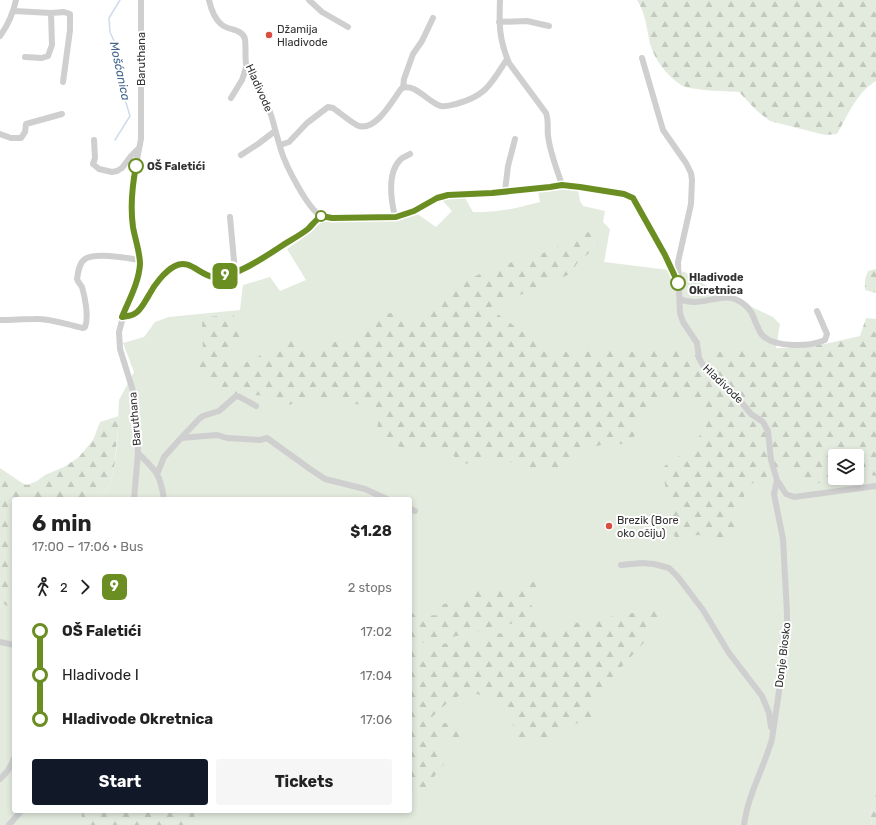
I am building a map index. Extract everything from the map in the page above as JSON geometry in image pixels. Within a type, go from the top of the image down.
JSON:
[{"type":"street","points":[[0,36],[14,11],[16,0]]},
{"type":"street","name":"Baruthana","points":[[134,497],[138,453],[133,391],[119,342],[119,332],[122,317],[138,276],[139,260],[133,227],[131,204],[132,185],[141,139],[141,0]]},
{"type":"street","name":"Hladivode","points":[[209,0],[213,13],[220,24],[224,27],[240,32],[244,37],[247,65],[259,86],[272,118],[281,150],[298,186],[311,207],[321,216],[332,218],[395,217],[406,215],[437,198],[448,195],[562,185],[624,194],[633,198],[678,283],[680,313],[683,322],[697,343],[701,363],[733,392],[751,414],[763,422],[768,431],[771,460],[777,480]]},
{"type":"street","points":[[308,0],[322,12],[348,27]]},
{"type":"street","points":[[500,0],[499,22],[501,43],[507,59],[546,113],[548,118],[547,134],[562,185]]},
{"type":"street","points":[[14,11],[51,13],[64,12],[70,14],[70,30],[62,82]]},
{"type":"street","points":[[25,57],[42,58],[48,56],[52,45],[51,13]]},
{"type":"street","points":[[280,145],[289,142],[307,123],[328,107],[333,108],[360,126],[365,127],[371,125],[379,119],[403,88],[404,79],[412,54],[422,41],[433,18]]},
{"type":"street","points":[[499,22],[528,21],[548,26]]},
{"type":"street","points":[[642,58],[663,130],[686,163],[691,173],[692,180],[688,218],[678,262],[678,283]]},
{"type":"street","points":[[403,88],[409,87],[441,106],[446,107],[464,102],[475,98],[489,87],[507,59]]},
{"type":"street","points":[[231,98],[242,80],[247,65]]},
{"type":"street","points":[[0,134],[11,138],[21,138],[25,132],[26,124],[62,114]]},
{"type":"street","points":[[241,155],[275,131]]},
{"type":"street","points":[[505,191],[508,166],[515,139]]},
{"type":"street","points":[[94,140],[95,158],[93,164],[96,168],[112,172],[120,170],[139,148]]},
{"type":"street","points":[[395,217],[390,187],[401,158],[410,154]]},
{"type":"street","points":[[122,317],[135,314],[164,275],[175,266],[181,264],[190,265],[214,278],[222,277],[261,260],[307,229],[321,216]]},
{"type":"street","points":[[230,217],[237,271]]},
{"type":"street","points":[[0,320],[21,320],[34,318],[50,320],[83,328],[87,323],[87,317],[81,286],[77,279],[80,266],[85,259],[98,256],[139,260]]},
{"type":"street","points":[[680,299],[686,302],[695,303],[724,298],[734,299],[750,310],[762,335],[770,340],[787,345],[817,343],[825,340],[827,334],[817,311]]},
{"type":"street","points":[[158,472],[164,457],[203,416],[219,411],[236,396],[256,406]]},
{"type":"street","points":[[181,438],[217,435],[227,438],[260,440],[267,438],[325,479],[365,489],[383,497]]},
{"type":"street","points":[[138,453],[158,472],[164,497]]},
{"type":"street","points":[[777,480],[786,494],[794,497],[876,486]]},
{"type":"street","name":"Donje Biosko","points":[[744,825],[751,793],[767,756],[772,738],[787,629],[783,539],[774,494],[777,480]]},
{"type":"street","points":[[621,565],[642,563],[654,564],[669,568],[678,577],[702,610],[729,653],[762,696],[769,713],[772,738]]},
{"type":"street","points":[[0,642],[12,645]]},
{"type":"street","points":[[0,780],[12,765]]},
{"type":"street","points":[[10,825],[19,813]]},
{"type":"green space","points":[[637,0],[876,0],[876,81],[863,91],[837,134],[825,135],[770,121],[757,111],[739,92],[686,87],[671,77],[658,62],[652,50],[644,15]]},
{"type":"green space","points":[[563,188],[578,189],[580,201],[583,206],[605,211],[603,222],[610,229],[604,262],[685,272],[697,281],[773,317],[780,324],[773,367],[828,465],[828,485],[864,485],[864,460],[876,461],[876,794],[870,813],[872,825],[0,825],[0,601],[7,606],[12,605],[12,813],[412,813],[412,497],[98,497],[110,485],[117,446],[119,400],[134,372],[123,343],[144,337],[155,322],[169,317],[240,310],[243,285],[270,277],[280,291],[306,280],[287,249],[310,233],[320,223],[334,220],[397,220],[416,213],[436,227],[452,211],[442,200],[450,198],[465,198],[473,212],[499,211],[540,202],[538,191]]},
{"type":"green space","points":[[595,227],[607,229],[594,249],[578,262],[570,274],[489,308],[551,352],[787,348],[825,344],[860,336],[866,318],[876,319],[876,476],[864,475],[864,449],[828,449],[828,481],[802,486],[788,466],[747,486],[732,539],[698,535],[675,539],[662,468],[692,445],[701,433],[705,421],[705,412],[697,405],[682,398],[667,398],[650,404],[642,409],[632,444],[603,445],[587,449],[573,460],[566,469],[549,470],[529,468],[495,457],[482,456],[460,467],[450,449],[409,449],[378,441],[375,437],[379,419],[378,413],[368,406],[359,404],[347,405],[316,396],[289,405],[272,401],[259,395],[246,396],[235,404],[222,396],[223,390],[219,380],[195,371],[193,368],[201,361],[203,354],[202,318],[233,314],[235,319],[249,332],[250,338],[228,349],[225,356],[245,363],[294,339],[311,348],[350,337],[371,327],[388,313],[400,314],[417,321],[455,285],[498,266],[541,254],[587,233]]},
{"type":"green space","points":[[876,269],[876,293],[865,290],[865,279],[868,271]]},
{"type":"green space","points":[[119,416],[115,462],[110,485],[98,497],[12,497],[12,605],[7,606],[0,601],[0,468],[27,485],[37,481],[45,475],[64,467],[79,457],[93,440],[100,422]]},
{"type":"green space","points":[[547,577],[548,583],[526,598],[538,615],[498,628],[412,645],[412,613],[416,616],[442,615],[441,605],[457,600],[476,591],[521,586]]},
{"type":"green space","points":[[661,608],[668,616],[596,695],[592,703],[591,719],[559,729],[557,737],[545,741],[519,740],[507,714],[497,704],[483,696],[467,693],[458,696],[446,704],[432,717],[433,721],[457,725],[461,733],[459,737],[440,739],[433,745],[444,764],[418,797],[412,791],[412,650],[502,633],[540,619],[555,634],[575,623]]},
{"type":"green space","points":[[876,794],[876,825],[872,825],[870,813]]},
{"type":"green space","points":[[82,813],[194,813],[195,823],[191,825],[82,825]]},
{"type":"waterway","name":"Mošćanica","points":[[115,140],[130,116],[122,89],[114,41],[110,32],[109,18],[120,0]]},
{"type":"bus line","name":"9","points":[[136,166],[132,185],[131,204],[133,227],[140,262],[138,276],[122,317],[135,314],[164,275],[175,266],[181,264],[190,265],[206,275],[214,278],[222,277],[261,260],[307,229],[321,216],[332,218],[396,217],[406,215],[437,198],[448,195],[492,193],[562,185],[624,194],[633,198],[665,255],[678,283]]},
{"type":"place","name":"Džamija Hladivode","points":[[269,35]]},
{"type":"place","name":"OŠ Faletići","points":[[136,166]]},
{"type":"place","name":"Hladivode Okretnica","points":[[678,283]]},
{"type":"place","name":"Brezik (Bore oko očiju)","points":[[609,526]]}]
